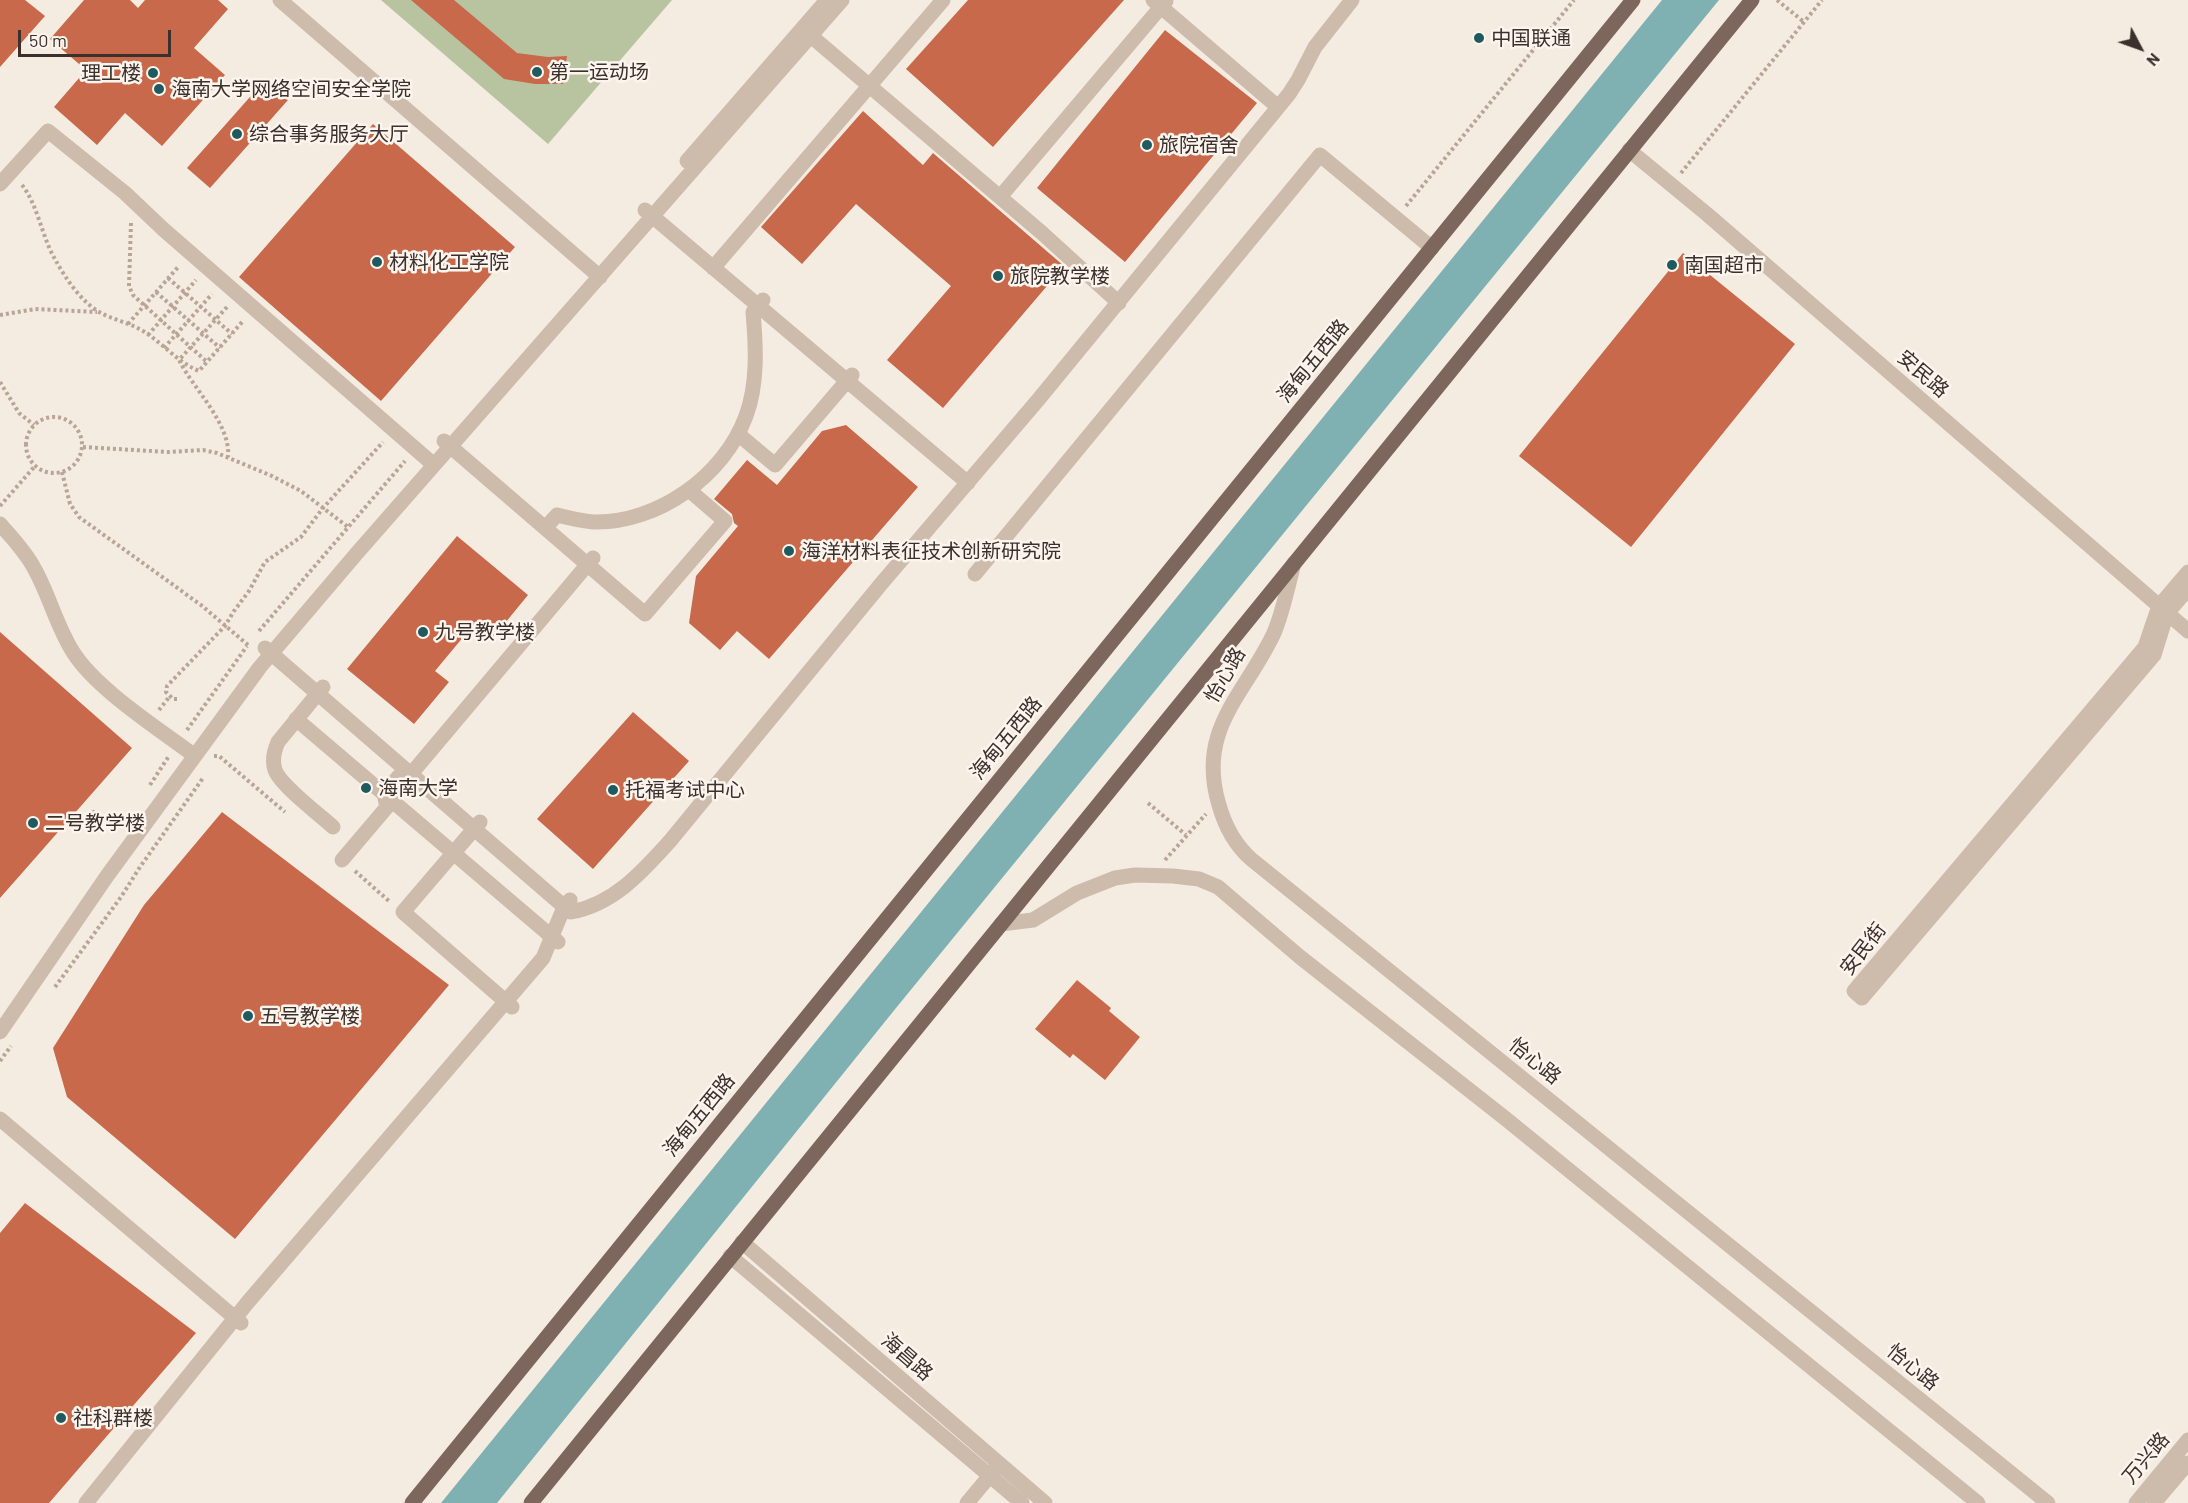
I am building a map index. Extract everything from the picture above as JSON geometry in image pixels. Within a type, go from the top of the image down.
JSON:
[{"type":"main road","name":"海甸五西路","points":[[412,1503],[1633,0]]},
{"type":"main road","points":[[531,1503],[1752,0]]},
{"type":"street","points":[[280,0],[599,271]]},
{"type":"street","points":[[293,0],[599,271]]},
{"type":"street","points":[[808,30],[827,0]]},
{"type":"street","points":[[0,1018],[100,872],[271,647],[808,30],[842,0]]},
{"type":"street","points":[[868,81],[930,0]]},
{"type":"street","points":[[712,262],[868,81],[943,0]]},
{"type":"street","points":[[1278,102],[1311,42],[1344,0]]},
{"type":"street","points":[[86,1503],[509,1004],[555,939],[570,906],[596,897],[620,881],[662,839],[870,585],[968,477],[1298,80],[1315,47],[1352,0]]},
{"type":"street","points":[[999,192],[1159,2],[1278,102]]},
{"type":"street","points":[[808,30],[999,192],[1118,298]]},
{"type":"street","points":[[0,184],[48,131],[125,193],[430,463]]},
{"type":"street","name":"安民路","points":[[1632,146],[1677,178],[1795,278],[2166,606],[2188,631]]},
{"type":"street","name":"安民路","points":[[1632,146],[1708,215],[2166,606],[2188,619]]},
{"type":"street","points":[[975,574],[1320,154],[1432,248]]},
{"type":"street","points":[[652,210],[968,477]]},
{"type":"street","points":[[548,525],[557,515],[593,522],[616,520],[664,505],[689,490],[715,465],[738,434],[746,416],[754,381],[753,312],[761,303]]},
{"type":"street","points":[[738,434],[775,465],[850,378]]},
{"type":"street","points":[[449,441],[594,564],[651,608],[725,521],[689,490]]},
{"type":"street","points":[[0,524],[26,555],[35,570],[72,651],[85,668],[102,684],[192,753]]},
{"type":"street","name":"怡心路","points":[[1295,560],[1274,633],[1232,702],[1213,751],[1212,765],[1217,801],[1226,827],[1235,842],[1251,859],[2048,1503]]},
{"type":"street","points":[[384,794],[399,776],[417,773],[594,564]]},
{"type":"street","name":"安民街","points":[[2188,572],[2166,606],[2145,647],[1854,991],[1862,998],[2154,655],[2166,606],[2188,589]]},
{"type":"street","points":[[271,647],[570,906]]},
{"type":"street","points":[[320,690],[278,742],[274,752],[275,770],[289,788],[333,827]]},
{"type":"street","points":[[296,719],[555,939]]},
{"type":"street","points":[[0,1032],[192,753]]},
{"type":"street","points":[[342,860],[387,807],[384,794]]},
{"type":"street","points":[[477,826],[403,912],[509,1004]]},
{"type":"street","points":[[1000,924],[1033,920],[1077,893],[1115,878],[1135,875],[1173,876],[1199,879],[1218,887],[1300,957],[1523,1133],[1978,1503]]},
{"type":"street","points":[[1,1121],[238,1321]]},
{"type":"street","name":"海昌路","points":[[742,1242],[995,1470],[1022,1503]]},
{"type":"street","name":"海昌路","points":[[730,1256],[995,1470],[1045,1503]]},
{"type":"street","points":[[96,1503],[238,1321]]},
{"type":"street","name":"万兴路","points":[[2136,1503],[2188,1440]]},
{"type":"street","name":"万兴路","points":[[2154,1503],[2188,1463]]},
{"type":"street","points":[[967,1503],[995,1470]]},
{"type":"path","points":[[1396,218],[1574,0]]},
{"type":"path","points":[[1777,0],[1804,22]]},
{"type":"path","points":[[1677,178],[1822,0]]},
{"type":"path","points":[[18,180],[29,196],[56,262],[77,291],[98,312]]},
{"type":"path","points":[[131,218],[129,286],[133,295],[207,362]]},
{"type":"path","points":[[128,324],[182,263]]},
{"type":"path","points":[[148,335],[199,277]]},
{"type":"path","points":[[168,278],[232,334]]},
{"type":"path","points":[[164,348],[214,291]]},
{"type":"path","points":[[156,292],[220,348]]},
{"type":"path","points":[[179,360],[229,304]]},
{"type":"path","points":[[0,315],[35,309],[98,312],[148,335],[179,360],[199,371],[245,318]]},
{"type":"path","points":[[179,360],[188,378],[221,426],[226,438],[228,457]]},
{"type":"path","points":[[0,382],[20,413],[34,425]]},
{"type":"path","points":[[62,417],[78,429],[83,447],[75,464],[62,472],[50,473],[35,466],[28,457],[26,439],[34,425],[43,418],[62,417]]},
{"type":"path","points":[[177,699],[166,692],[167,686],[225,626],[249,591],[265,561],[301,537],[323,508],[393,430]]},
{"type":"path","points":[[83,447],[168,452],[203,450],[228,457],[286,482],[348,527]]},
{"type":"path","points":[[0,506],[35,466]]},
{"type":"path","points":[[62,472],[70,504],[79,517],[201,605],[248,645]]},
{"type":"path","points":[[214,763],[226,747]]},
{"type":"path","points":[[192,753],[219,756],[287,813]]},
{"type":"path","points":[[50,993],[121,897],[209,770]]},
{"type":"path","points":[[1148,803],[1186,835]]},
{"type":"path","points":[[1161,864],[1212,807]]},
{"type":"path","points":[[92,811],[116,832]]},
{"type":"path","points":[[342,860],[403,912]]},
{"type":"path","points":[[0,1061],[14,1041]]},
{"type":"green space","name":"第一运动场","points":[[381,0],[672,0],[548,144]]},
{"type":"water","points":[[1662,0],[1719,0],[896,1008],[497,1503],[441,1503]]},
{"type":"building","points":[[0,0],[25,0],[45,16],[0,67]]},
{"type":"building","name":"理工楼","points":[[84,0],[130,0],[138,8],[145,0],[218,0],[228,9],[194,48],[225,75],[162,146],[125,113],[97,145],[54,107],[86,70],[50,39]]},
{"type":"building","points":[[411,0],[454,0],[517,53],[548,57],[567,56],[563,84],[535,84],[504,79]]},
{"type":"building","points":[[968,0],[1124,0],[993,147],[906,69]]},
{"type":"building","name":"旅院宿舍","points":[[1165,30],[1257,103],[1125,262],[1037,188]]},
{"type":"building","name":"综合事务服务大厅","points":[[265,80],[288,100],[210,188],[187,168]]},
{"type":"building","name":"旅院教学楼","points":[[863,111],[923,165],[933,153],[1064,266],[943,408],[887,360],[951,286],[856,204],[802,264],[761,227]]},
{"type":"building","name":"材料化工学院","points":[[373,124],[515,247],[381,401],[239,277]]},
{"type":"building","points":[[1683,253],[1795,344],[1631,547],[1519,456]]},
{"type":"building","name":"海洋材料表征技术创新研究院","points":[[846,425],[918,487],[769,659],[737,631],[720,650],[689,623],[696,576],[738,526],[734,523],[732,514],[714,499],[747,460],[777,485],[822,431]]},
{"type":"building","name":"九号教学楼","points":[[457,536],[528,595],[492,639],[474,624],[435,671],[449,682],[414,724],[347,669]]},
{"type":"building","name":"二号教学楼","points":[[0,632],[132,748],[0,898]]},
{"type":"building","name":"托福考试中心","points":[[633,712],[689,761],[593,869],[537,819]]},
{"type":"building","name":"五号教学楼","points":[[222,812],[449,985],[235,1239],[67,1097],[53,1048],[144,905]]},
{"type":"building","points":[[1077,980],[1111,1008],[1109,1011],[1140,1037],[1105,1080],[1073,1054],[1070,1058],[1035,1029]]},
{"type":"building","name":"社科群楼","points":[[25,1203],[196,1333],[49,1503],[0,1503],[0,1233]]},
{"type":"place","name":"中国联通","points":[[1479,38]]},
{"type":"place","name":"第一运动场","points":[[537,72]]},
{"type":"place","name":"理工楼","points":[[153,73]]},
{"type":"place","name":"海南大学网络空间安全学院","points":[[159,89]]},
{"type":"place","name":"综合事务服务大厅","points":[[237,134]]},
{"type":"place","name":"旅院宿舍","points":[[1147,145]]},
{"type":"place","name":"材料化工学院","points":[[377,262]]},
{"type":"place","name":"南国超市","points":[[1672,265]]},
{"type":"place","name":"旅院教学楼","points":[[998,276]]},
{"type":"place","name":"海洋材料表征技术创新研究院","points":[[789,551]]},
{"type":"place","name":"九号教学楼","points":[[423,632]]},
{"type":"place","name":"海南大学","points":[[366,788]]},
{"type":"place","name":"托福考试中心","points":[[613,790]]},
{"type":"place","name":"二号教学楼","points":[[33,823]]},
{"type":"place","name":"五号教学楼","points":[[248,1016]]},
{"type":"place","name":"社科群楼","points":[[61,1418]]}]
